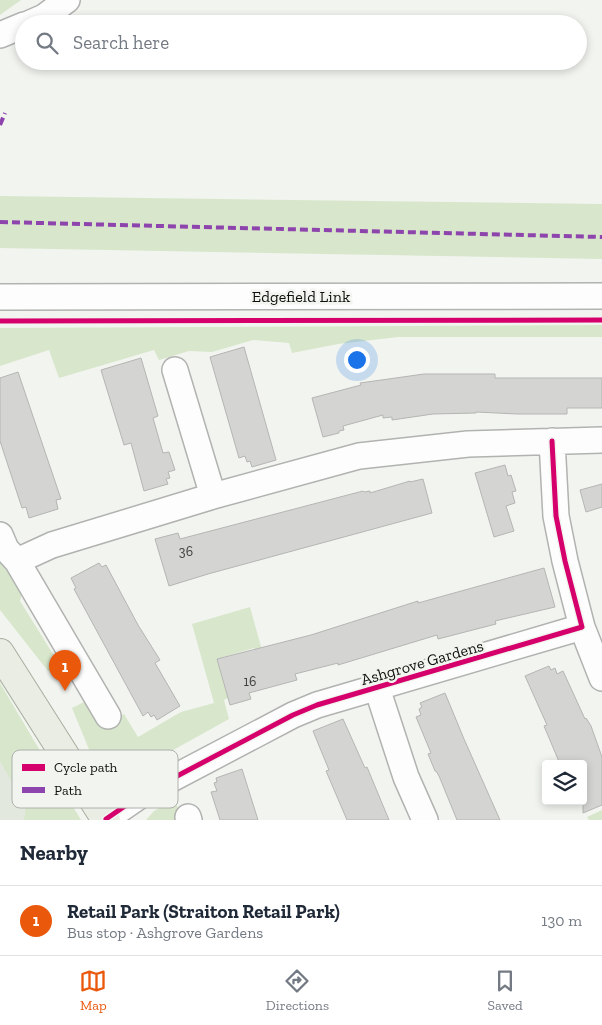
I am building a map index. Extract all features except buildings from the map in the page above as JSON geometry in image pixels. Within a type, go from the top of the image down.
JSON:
[{"type":"main road","points":[[0,653],[62,750]]},
{"type":"main road","points":[[98,808],[106,820]]},
{"type":"street","points":[[47,15],[67,0]]},
{"type":"street","points":[[0,35],[15,29]]},
{"type":"street","name":"Edgefield Link","points":[[0,297],[602,296]]},
{"type":"street","points":[[176,370],[213,496]]},
{"type":"street","points":[[18,561],[52,545],[213,496],[359,456],[468,444],[602,440]]},
{"type":"street","points":[[552,441],[556,516],[565,561],[582,627],[602,678]]},
{"type":"street","points":[[0,536],[6,549],[18,561],[108,716]]},
{"type":"street","name":"Ashgrove Gardens","points":[[178,776],[293,715],[317,705],[582,627]]},
{"type":"street","name":"Ashgrove Gardens","points":[[377,688],[406,777],[425,820]]},
{"type":"street","name":"Ashgrove Gardens","points":[[106,820],[123,808]]},
{"type":"shaded area","points":[[0,692],[29,750],[12,750],[12,808],[59,808],[65,820],[0,820]]},
{"type":"green space","points":[[0,0],[21,0],[0,15]]},
{"type":"green space","points":[[0,196],[602,204],[602,259],[0,248]]},
{"type":"green space","points":[[602,325],[602,337],[398,337],[338,344],[292,353],[289,343],[253,340],[212,352],[189,351],[159,360],[154,350],[59,378],[49,350],[0,366],[0,328]]},
{"type":"green space","points":[[0,561],[22,592],[20,601],[53,654],[63,656],[68,665],[54,672],[48,671],[0,610]]},
{"type":"green space","points":[[250,607],[265,661],[258,663],[254,648],[217,659],[228,698],[224,700],[229,719],[173,750],[89,750],[72,708],[88,700],[102,726],[124,714],[138,737],[181,712],[214,703],[192,624]]},
{"type":"green space","points":[[0,683],[40,750],[12,750],[12,782],[0,761]]},
{"type":"green space","points":[[26,808],[74,808],[81,820],[24,820]]},
{"type":"green space","points":[[160,808],[178,808],[182,820],[146,820],[154,811]]},
{"type":"green space","points":[[602,810],[602,820],[589,820],[587,817]]},
{"type":"marked path","points":[[0,125],[5,113]]},
{"type":"marked path","points":[[0,222],[602,237]]},
{"type":"cycle path","points":[[0,321],[602,320]]},
{"type":"cycle path","points":[[178,776],[293,715],[317,705],[582,627],[556,516],[552,441]]},
{"type":"cycle path","points":[[106,819],[122,808]]},
{"type":"place","name":"Retail Park (Straiton Retail Park)","points":[[65,691]]}]
